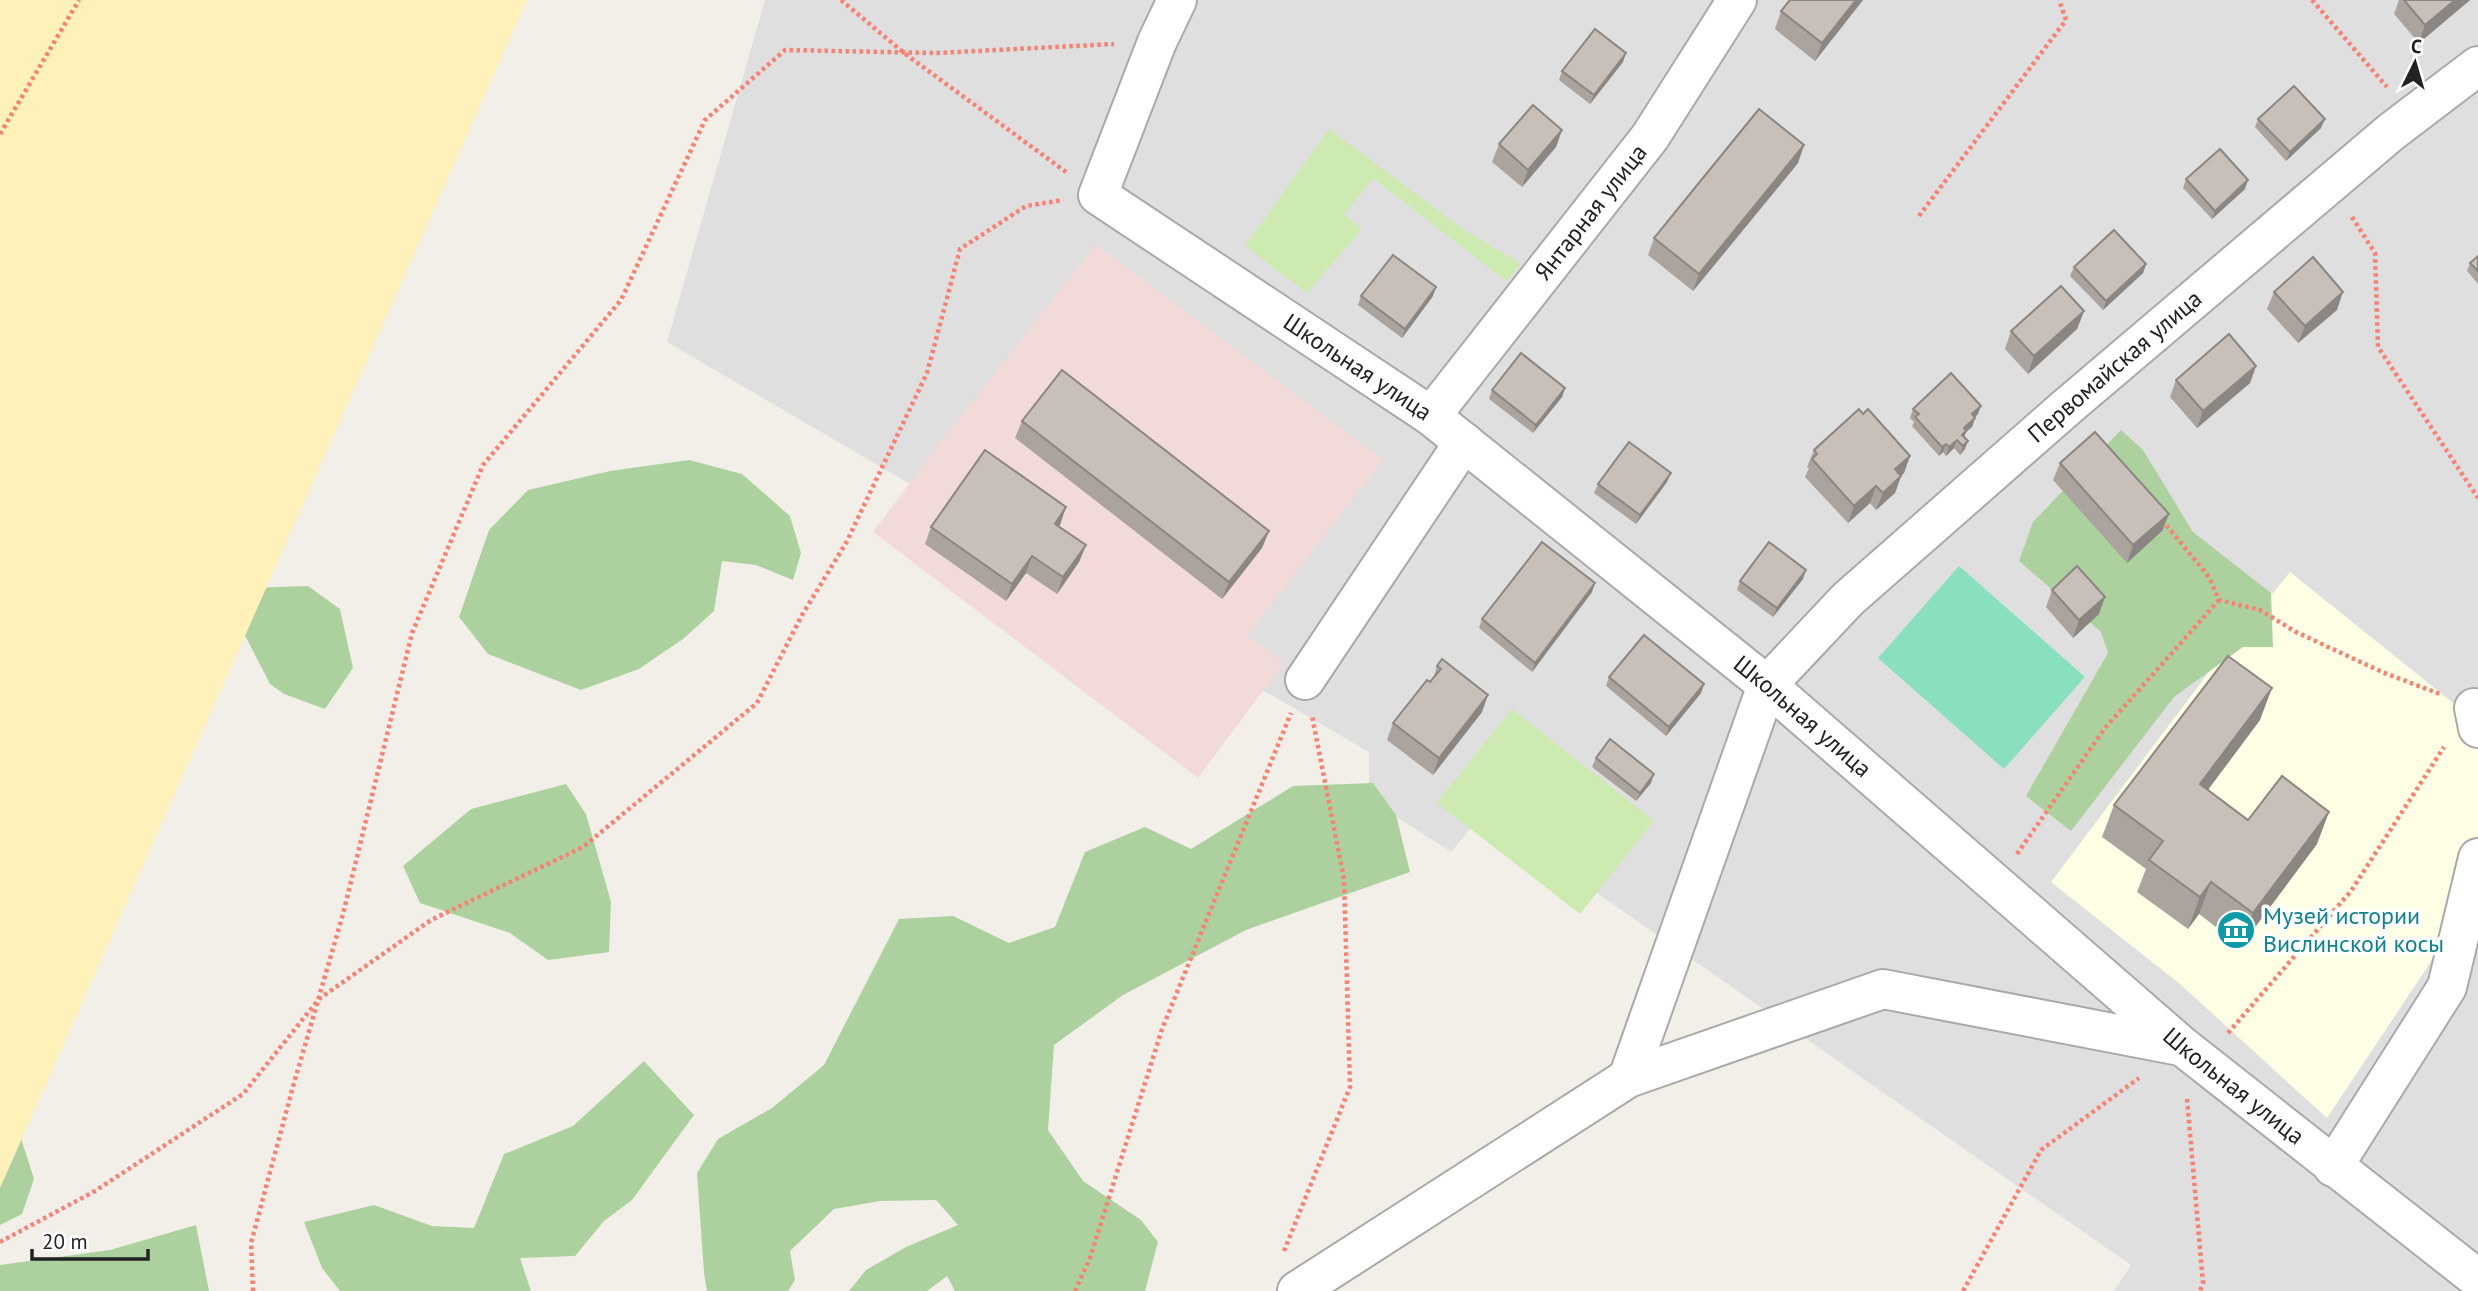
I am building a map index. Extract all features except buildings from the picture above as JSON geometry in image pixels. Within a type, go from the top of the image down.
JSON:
[{"type":"street","points":[[1098,195],[1157,42],[1177,0]]},
{"type":"street","name":"Янтарная улица","points":[[1431,415],[1650,138],[1737,0]]},
{"type":"street","name":"Первомайская улица","points":[[1768,685],[1848,599],[2068,406],[2412,116],[2478,66]]},
{"type":"street","name":"Школьная улица","points":[[1098,195],[1431,415],[1768,685],[2192,1054],[2478,1279]]},
{"type":"street","points":[[1305,680],[1465,442]]},
{"type":"street","points":[[1628,1078],[1768,685]]},
{"type":"street","points":[[2333,1167],[2447,987],[2478,858]]},
{"type":"street","points":[[1297,1291],[1628,1078],[1883,989],[2192,1054]]},
{"type":"path","points":[[0,134],[79,0]]},
{"type":"path","points":[[841,0],[904,53],[1098,195]]},
{"type":"path","points":[[1919,216],[2066,20],[2059,0]]},
{"type":"path","points":[[2312,0],[2412,116]]},
{"type":"path","points":[[253,1291],[251,1243],[344,914],[412,633],[483,465],[621,300],[705,120],[785,50],[937,53],[1157,42]]},
{"type":"path","points":[[2330,184],[2375,253],[2378,346],[2478,498]]},
{"type":"path","points":[[0,1242],[95,1191],[243,1094],[318,999],[430,920],[583,848],[757,703],[802,615],[846,543],[927,373],[960,250],[1026,206],[1098,195]]},
{"type":"path","points":[[2156,513],[2209,578],[2219,600]]},
{"type":"path","points":[[1964,1291],[2041,1150],[2192,1054],[2351,891],[2475,713],[2296,632],[2260,610],[2219,600]]},
{"type":"path","points":[[1996,884],[2105,729],[2219,600]]},
{"type":"path","points":[[1283,1253],[1350,1087],[1344,879],[1305,680]]},
{"type":"path","points":[[1075,1291],[1090,1258],[1162,1029],[1305,680]]},
{"type":"path","points":[[2192,1054],[2203,1283],[2200,1291]]},
{"type":"shaded area","points":[[765,0],[2478,0],[2478,1291],[2114,1291],[2131,1265],[1528,845],[1480,817],[1451,852],[1369,799],[1369,752],[667,342]]},
{"type":"shaded area","points":[[1096,244],[1383,460],[1248,635],[1284,663],[1198,778],[873,532]]},
{"type":"shaded area","points":[[2290,572],[2478,723],[2478,891],[2327,1118],[2180,984],[2051,882],[2215,664]]},
{"type":"green space","points":[[1329,129],[1463,229],[1521,264],[1506,281],[1373,178],[1344,215],[1362,229],[1307,293],[1245,246]]},
{"type":"green space","points":[[2121,430],[2143,450],[2193,532],[2271,593],[2273,647],[2243,647],[2174,697],[2071,831],[2026,796],[2108,653],[2101,632],[2019,561],[2033,522]]},
{"type":"green space","points":[[689,460],[742,474],[790,516],[801,553],[793,580],[756,565],[722,561],[714,611],[683,639],[639,669],[581,690],[488,654],[459,617],[489,530],[528,490],[610,471]]},
{"type":"green space","points":[[1959,566],[2085,677],[2004,769],[1878,658]]},
{"type":"green space","points":[[308,586],[340,609],[353,668],[325,709],[284,694],[270,684],[233,612],[244,588]]},
{"type":"green space","points":[[1512,709],[1654,821],[1580,914],[1437,803]]},
{"type":"green space","points":[[1373,783],[1396,815],[1410,872],[1246,930],[1123,995],[1054,1045],[1048,1130],[1083,1181],[1141,1220],[1158,1242],[1145,1291],[955,1291],[947,1276],[927,1291],[849,1291],[866,1270],[906,1247],[958,1225],[936,1200],[880,1201],[834,1209],[790,1251],[795,1280],[788,1291],[707,1291],[697,1173],[718,1139],[772,1108],[824,1065],[899,919],[953,916],[1009,943],[1055,927],[1085,852],[1145,827],[1191,849],[1293,786]]},
{"type":"green space","points":[[566,784],[586,814],[611,902],[609,952],[548,960],[510,933],[420,903],[403,866],[471,809]]},
{"type":"green space","points":[[644,1061],[694,1115],[632,1200],[604,1221],[575,1256],[520,1258],[531,1291],[340,1291],[322,1268],[304,1222],[374,1205],[432,1226],[474,1228],[504,1154],[573,1126]]},
{"type":"green space","points":[[0,1087],[10,1104],[34,1179],[22,1214],[0,1225]]},
{"type":"green space","points":[[196,1225],[209,1291],[0,1291],[0,1265],[110,1250]]},
{"type":"sand","points":[[0,0],[527,0],[0,1188]]},
{"type":"place","name":"Музей истории Вислинской косы","points":[[2236,930]]}]
